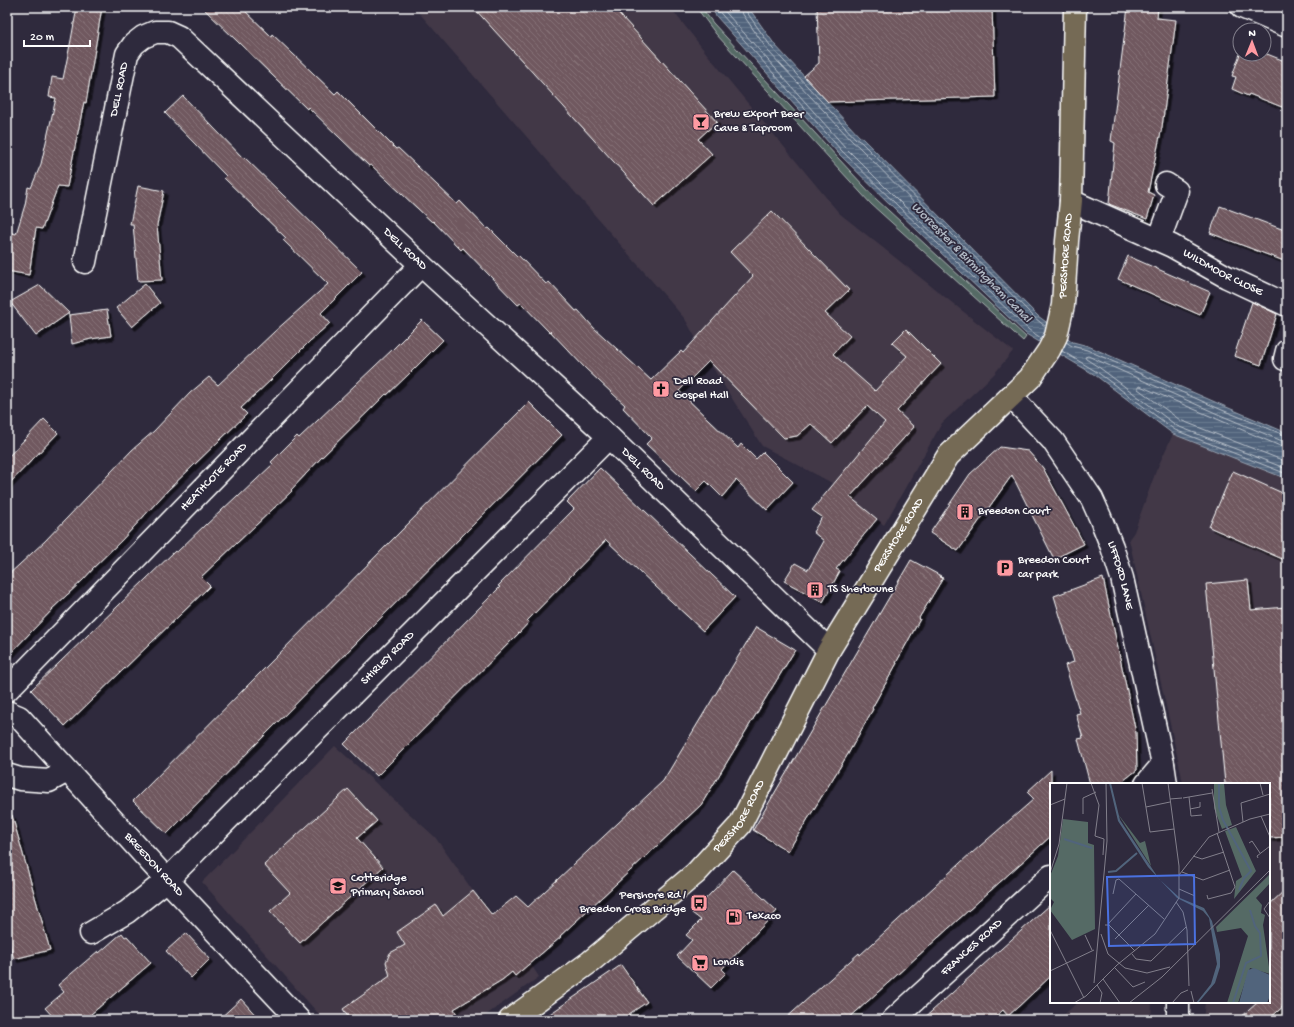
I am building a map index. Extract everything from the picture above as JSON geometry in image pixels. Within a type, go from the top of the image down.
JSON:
[{"type":"main road","name":"PERSHORE ROAD","points":[[510,1020],[590,962],[696,873],[740,825],[829,650],[948,456],[1030,378],[1049,350],[1056,336],[1063,306],[1068,223],[1071,201],[1074,7]]},
{"type":"street","points":[[1242,7],[1287,26]]},
{"type":"street","name":"DELL ROAD","points":[[85,262],[127,54],[134,44],[143,37],[155,32],[168,32],[180,37],[421,265],[609,437],[829,650]]},
{"type":"street","points":[[1158,240],[1177,191],[1166,184]]},
{"type":"street","name":"WILDMOOR CLOSE","points":[[1071,201],[1172,246],[1227,277],[1287,305]]},
{"type":"street","points":[[1068,223],[1097,213]]},
{"type":"street","name":"HEATHCOTE ROAD","points":[[7,690],[421,265]]},
{"type":"street","name":"LIFFORD LANE","points":[[1010,396],[1053,442],[1092,499],[1112,546],[1122,578],[1164,774]]},
{"type":"street","name":"SHIRLEY ROAD","points":[[91,933],[126,912],[167,880],[609,437]]},
{"type":"street","name":"BREEDON ROAD","points":[[7,712],[18,717],[167,880],[299,1020]]},
{"type":"street","points":[[7,775],[20,779],[49,781],[67,771]]},
{"type":"street","points":[[1148,783],[1164,774]]},
{"type":"street","name":"FRANCES ROAD","points":[[893,1020],[1050,877]]},
{"type":"street","points":[[1178,1003],[1178,1020]]},
{"type":"shaded area","points":[[414,7],[670,7],[707,54],[839,213],[1013,351],[994,374],[942,423],[884,525],[834,484],[762,446],[711,365],[685,319]]},
{"type":"shaded area","points":[[1173,434],[1287,479],[1287,1010],[1276,1020],[1203,1020],[1205,1003],[1270,1003],[1270,783],[1183,783],[1129,539],[1134,532],[1156,471]]},
{"type":"shaded area","name":"Cotteridge Primary School","points":[[335,746],[435,837],[473,891],[530,963],[539,977],[479,1020],[324,1020],[202,882]]},
{"type":"shaded area","points":[[1077,1003],[1152,1003],[1151,1020],[1058,1020]]},
{"type":"green space","points":[[696,7],[701,7],[713,23],[876,199],[1026,337],[1023,341],[871,204],[716,34]]},
{"type":"water","name":"Worcester & Birmingham Canal","points":[[710,7],[748,7],[775,45],[859,136],[1038,316],[1073,342],[1088,346],[1287,433],[1287,479],[1173,434],[1095,375],[1026,334],[838,153],[717,17]]},
{"type":"building","points":[[77,7],[102,7],[86,103],[84,102],[67,187],[58,186],[42,229],[36,228],[29,275],[7,271],[8,232],[16,234],[25,205],[28,187],[31,188],[41,164],[56,98],[49,97],[52,77],[63,79]]},
{"type":"building","points":[[202,7],[241,7],[271,36],[272,34],[335,94],[338,91],[396,149],[398,148],[457,204],[460,201],[487,229],[489,228],[517,256],[518,255],[546,284],[549,282],[576,311],[578,310],[594,328],[651,380],[681,351],[683,353],[753,276],[730,252],[772,211],[849,290],[825,313],[850,336],[833,354],[875,391],[907,356],[892,343],[906,329],[941,364],[897,411],[914,427],[850,497],[877,519],[836,569],[840,571],[823,602],[784,581],[795,563],[808,570],[824,541],[813,532],[822,517],[812,510],[885,422],[867,406],[832,443],[811,424],[797,436],[784,438],[709,361],[679,391],[738,448],[741,444],[756,459],[763,452],[793,482],[767,510],[736,480],[722,497],[706,481],[696,491],[646,444],[652,438],[623,408],[625,405],[585,368],[550,331],[549,332],[521,303],[518,305],[463,248],[461,250],[433,221],[432,222],[371,165],[369,166],[308,107],[307,109]]},
{"type":"building","points":[[473,7],[613,7],[717,122],[698,139],[712,154],[654,206]]},
{"type":"building","points":[[817,7],[992,7],[995,97],[828,102],[804,76],[819,63]]},
{"type":"building","points":[[1128,7],[1158,7],[1157,18],[1176,20],[1162,127],[1148,192],[1154,195],[1147,219],[1109,204],[1115,143],[1111,141]]},
{"type":"building","points":[[1272,56],[1287,62],[1287,109],[1232,89],[1236,77],[1232,76],[1237,62],[1272,62]]},
{"type":"building","points":[[183,96],[243,158],[244,157],[362,272],[321,313],[330,323],[241,408],[247,414],[168,490],[121,541],[52,609],[7,657],[7,576],[45,541],[132,450],[154,431],[190,393],[209,377],[218,385],[328,284],[283,240],[286,238],[224,178],[226,176],[165,113]]},
{"type":"building","points":[[138,186],[164,191],[157,225],[162,280],[138,281],[133,224],[130,224]]},
{"type":"building","points":[[1220,206],[1287,231],[1287,252],[1284,261],[1210,233]]},
{"type":"building","points":[[1128,256],[1210,292],[1200,315],[1118,279]]},
{"type":"building","points":[[145,284],[160,303],[132,327],[116,308]]},
{"type":"building","points":[[40,285],[69,313],[36,336],[10,302]]},
{"type":"building","points":[[1252,302],[1277,314],[1261,365],[1234,356]]},
{"type":"building","points":[[107,310],[111,336],[72,344],[69,315]]},
{"type":"building","points":[[422,320],[443,340],[320,459],[291,490],[292,491],[201,577],[210,586],[65,726],[31,690],[175,551],[177,552],[273,464],[271,462],[297,436],[299,438]]},
{"type":"building","points":[[529,402],[562,435],[167,834],[133,801]]},
{"type":"building","points":[[44,419],[58,433],[7,486],[7,458]]},
{"type":"building","name":"Breedon Court","points":[[1000,447],[1028,451],[1043,468],[1084,544],[1054,559],[1012,475],[958,551],[930,533],[970,474]]},
{"type":"building","points":[[600,468],[735,597],[703,631],[606,540],[527,621],[529,622],[519,633],[377,776],[344,744],[500,587],[498,586],[574,509],[567,502]]},
{"type":"building","points":[[1233,471],[1287,495],[1287,561],[1209,527]]},
{"type":"building","points":[[911,560],[943,578],[919,618],[920,619],[848,754],[788,851],[753,830]]},
{"type":"building","points":[[1103,578],[1136,733],[1137,770],[1120,783],[1090,783],[1078,739],[1083,738],[1076,714],[1080,713],[1065,665],[1074,662],[1054,596]]},
{"type":"building","points":[[1248,580],[1251,610],[1286,607],[1287,837],[1270,838],[1270,783],[1225,783],[1206,584]]},
{"type":"building","points":[[756,627],[795,650],[701,805],[560,936],[561,937],[515,976],[512,972],[502,980],[454,1009],[460,1020],[350,1020],[343,1009],[390,976],[386,962],[390,953],[405,945],[397,932],[436,905],[443,916],[473,891],[492,915],[516,896],[528,907],[663,781]]},
{"type":"building","points":[[1051,770],[1050,837],[847,1020],[784,1020],[859,953],[860,955],[972,852],[1034,799],[1027,792]]},
{"type":"building","points":[[348,789],[377,821],[357,838],[383,867],[300,943],[270,911],[290,893],[264,865]]},
{"type":"building","points":[[12,815],[50,950],[14,959],[7,935],[7,816]]},
{"type":"building","name":"Texaco","points":[[733,870],[777,911],[722,969],[726,973],[711,988],[677,956],[692,940],[686,935],[701,920],[692,913]]},
{"type":"building","points":[[1287,888],[1287,1003],[1268,1020],[1238,1020],[1257,1003],[1270,1003],[1270,904]]},
{"type":"building","points":[[1050,905],[1050,977],[1008,1016],[1003,1010],[992,1020],[922,1020]]},
{"type":"building","points":[[122,933],[125,937],[127,936],[151,963],[84,1020],[56,1020],[45,1008],[64,992],[58,985]]},
{"type":"building","points":[[186,933],[210,959],[191,978],[166,951]]},
{"type":"building","points":[[621,965],[647,1002],[629,1014],[633,1020],[541,1020]]},
{"type":"building","points":[[241,999],[260,1020],[218,1020]]},
{"type":"place","name":"Brew Export Beer Cave & Taproom","points":[[701,122]]},
{"type":"place","name":"Dell Road Gospel Hall","points":[[661,389]]},
{"type":"place","name":"Breedon Court","points":[[965,512]]},
{"type":"place","name":"Breedon Court car park","points":[[1005,568]]},
{"type":"place","name":"TS Sherboune","points":[[815,590]]},
{"type":"place","name":"Cotteridge Primary School","points":[[338,886]]},
{"type":"place","name":"Pershore Rd / Breedon Cross Bridge","points":[[699,903]]},
{"type":"place","name":"Texaco","points":[[734,917]]},
{"type":"place","name":"Londis","points":[[700,963]]}]
